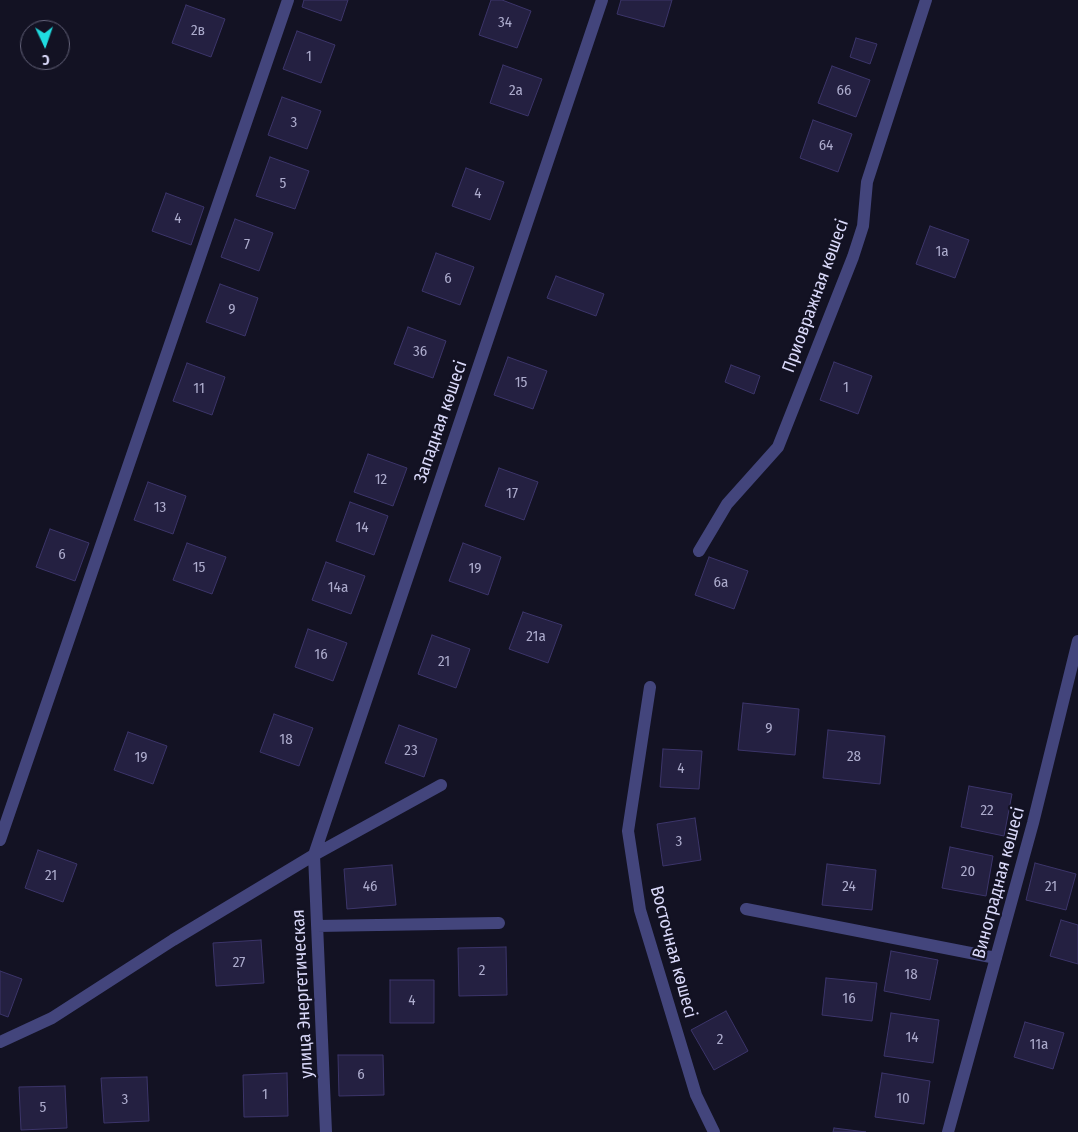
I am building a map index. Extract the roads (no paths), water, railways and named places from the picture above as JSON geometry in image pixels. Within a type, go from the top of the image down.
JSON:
[{"type":"street","points":[[0,840],[288,0]]},
{"type":"street","name":"Западная көшесі","points":[[314,855],[602,0]]},
{"type":"street","name":"Приовражная көшесі","points":[[699,551],[727,504],[778,447],[853,257],[863,226],[867,182],[926,0]]},
{"type":"street","name":"Виноградная көшесі","points":[[948,1132],[1033,822],[1078,641]]},
{"type":"street","name":"Восточная көшесі","points":[[650,687],[628,831],[640,910],[696,1095],[714,1132]]},
{"type":"street","points":[[0,1042],[52,1018],[173,940],[314,855],[441,785]]},
{"type":"street","name":"улица Энергетическая","points":[[314,855],[326,1132]]},
{"type":"street","points":[[746,909],[996,958]]},
{"type":"street","points":[[317,926],[499,924]]}]
